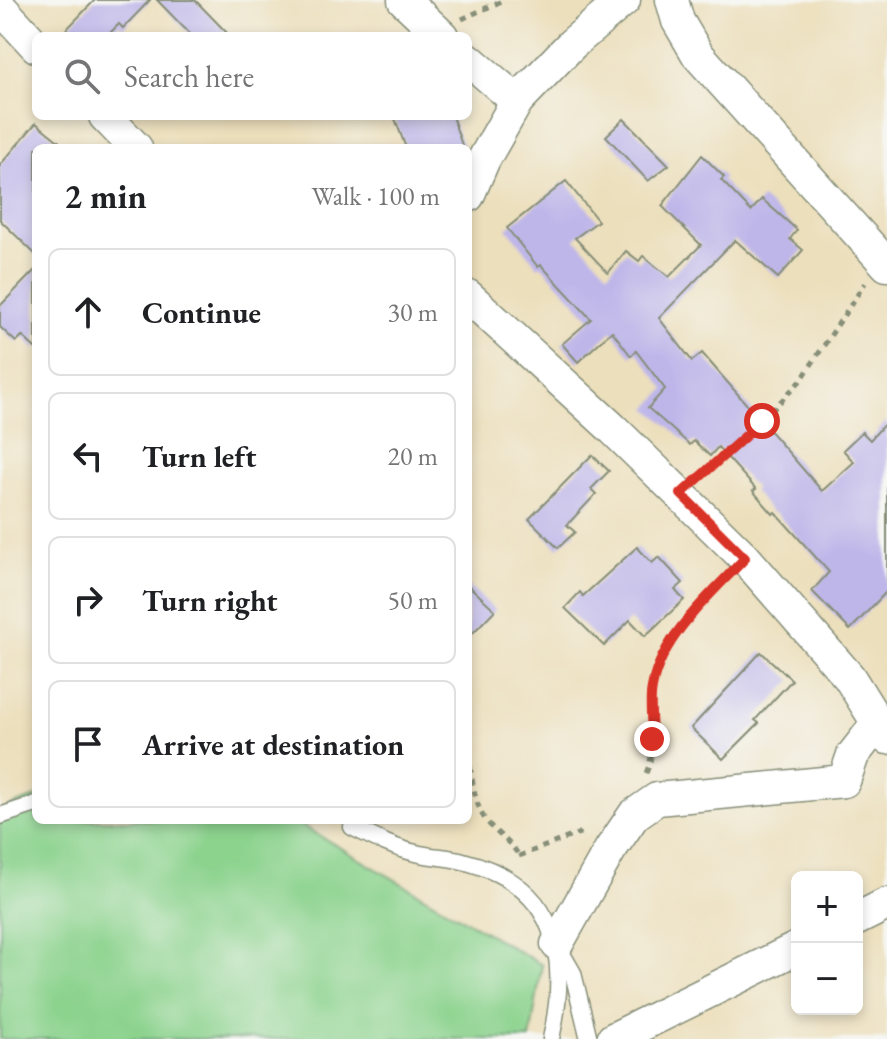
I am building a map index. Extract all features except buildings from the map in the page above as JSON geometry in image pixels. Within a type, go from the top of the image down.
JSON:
[{"type":"street","points":[[404,0],[438,32]]},
{"type":"street","points":[[472,187],[517,101],[572,44],[624,0]]},
{"type":"street","points":[[672,0],[678,21],[698,55],[885,263]]},
{"type":"street","points":[[0,7],[32,42]]},
{"type":"street","points":[[472,62],[517,101]]},
{"type":"street","points":[[109,120],[132,144]]},
{"type":"street","points":[[472,300],[681,494],[745,558],[841,666],[882,730],[853,755],[844,781],[657,799],[634,815],[610,850],[557,944]]},
{"type":"street","points":[[863,916],[887,904]]},
{"type":"street","points":[[613,1039],[791,951]]},
{"type":"lane","points":[[0,816],[32,805]]},
{"type":"lane","points":[[352,827],[386,844],[496,873],[527,892],[544,914],[573,973],[589,1039]]},
{"type":"lane","points":[[551,1039],[559,980],[557,944]]},
{"type":"path","points":[[441,32],[504,0]]},
{"type":"path","points":[[681,494],[762,421],[802,379],[856,295],[885,263]]},
{"type":"path","points":[[645,776],[652,739],[651,694],[665,652],[682,628],[745,558]]},
{"type":"path","points":[[472,774],[479,807],[487,822],[519,856],[527,892]]},
{"type":"path","points":[[519,856],[576,836],[595,825]]},
{"type":"green space","points":[[32,798],[32,824],[299,824],[542,965],[530,1039],[0,1039],[0,810]]},
{"type":"route","points":[[652,739],[651,694],[665,652],[682,628],[745,558],[681,494],[762,421]]}]
